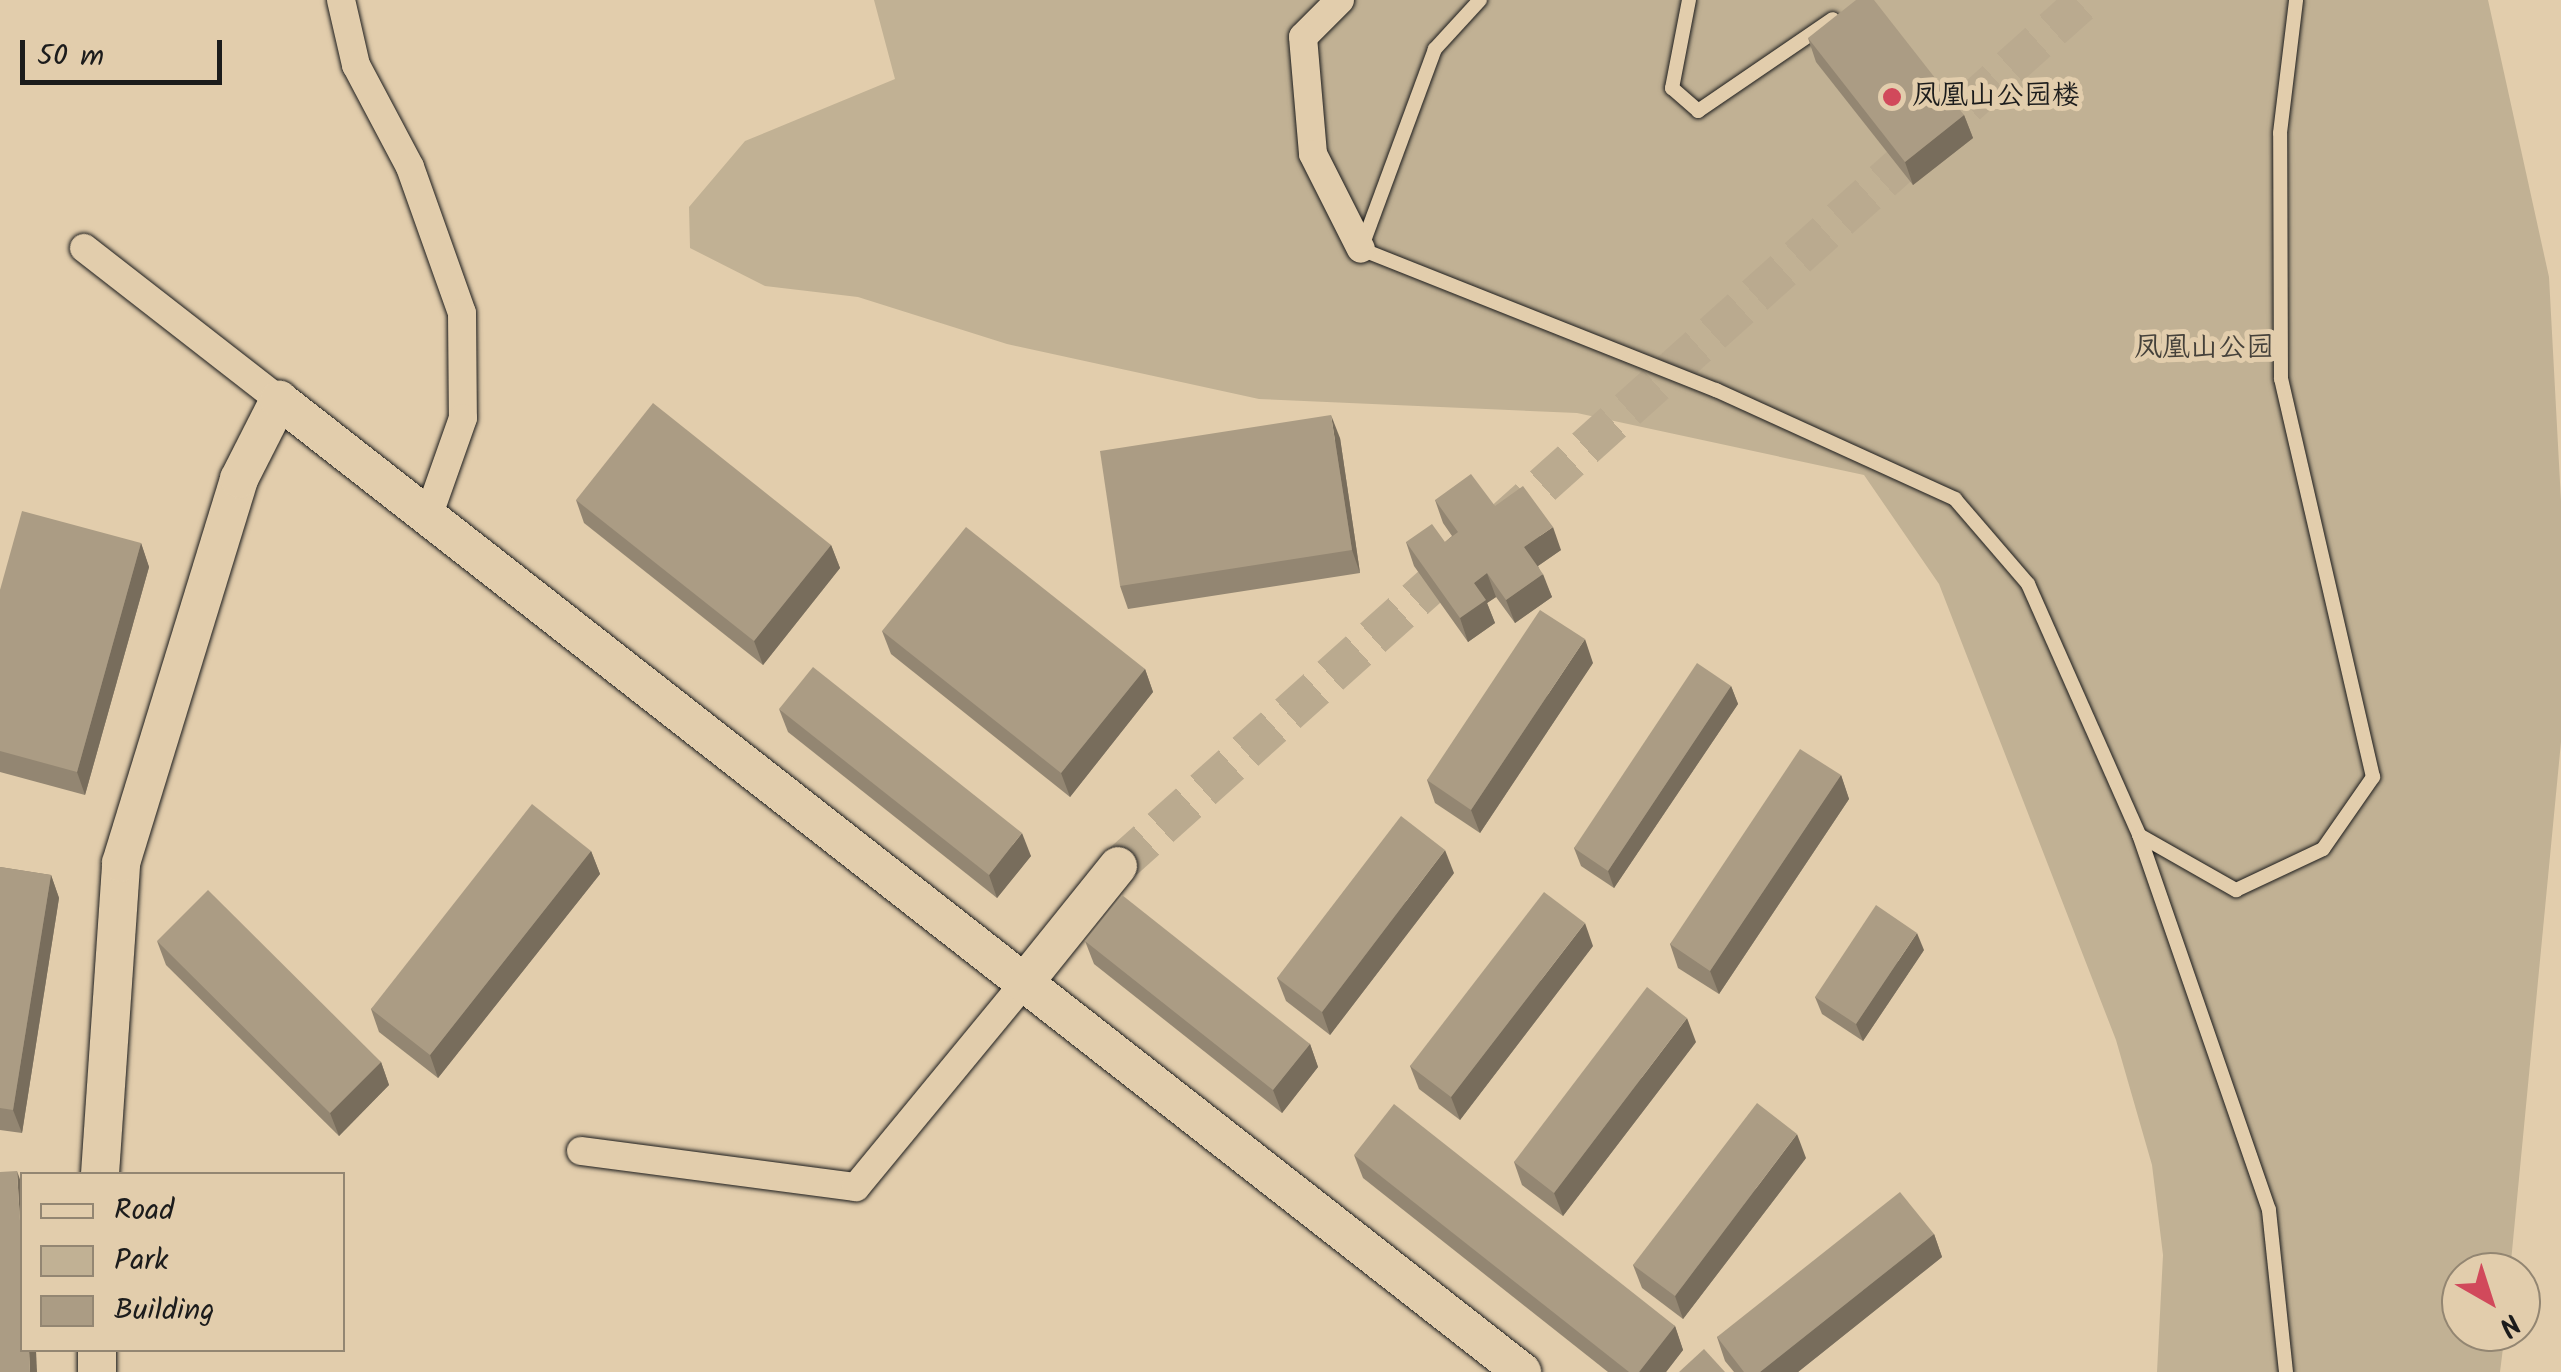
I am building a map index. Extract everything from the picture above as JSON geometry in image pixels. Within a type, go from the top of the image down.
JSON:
[{"type":"street","points":[[341,0],[356,65],[410,167],[462,313],[463,418],[428,518]]},
{"type":"street","points":[[1340,0],[1303,37],[1313,154],[1361,249]]},
{"type":"street","points":[[84,248],[1522,1372]]},
{"type":"street","points":[[100,1172],[121,862],[240,480],[279,400]]},
{"type":"street","points":[[581,1151],[856,1188],[1118,866]]},
{"type":"lane","points":[[1480,0],[1436,49],[1361,249],[1716,390],[1955,498],[2028,584],[2139,836],[2269,1210],[2286,1372]]},
{"type":"lane","points":[[1690,0],[1672,88],[1698,111],[1834,20]]},
{"type":"lane","points":[[2139,836],[2236,890],[2323,849],[2373,777],[2281,379],[2280,132],[2296,0]]},
{"type":"green space","name":"凤凰山公园","points":[[874,0],[2488,0],[2549,277],[2561,501],[2561,742],[2512,1252],[2441,1252],[2441,1352],[2502,1352],[2500,1372],[2157,1372],[2163,1255],[2152,1165],[2116,1040],[1939,584],[1864,475],[1577,413],[1259,399],[1007,344],[858,297],[765,286],[690,248],[689,207],[745,141],[895,79]]},
{"type":"building","name":"凤凰山公园楼","points":[[1856,0],[1874,0],[1964,115],[1905,162],[1808,38]]},
{"type":"building","points":[[653,403],[831,545],[754,641],[576,500]]},
{"type":"building","points":[[1331,415],[1352,550],[1120,586],[1100,451]]},
{"type":"building","points":[[1471,474],[1495,506],[1523,486],[1553,527],[1524,547],[1543,574],[1506,600],[1487,573],[1474,583],[1486,600],[1460,618],[1406,542],[1432,524],[1445,542],[1458,532],[1435,500]]},
{"type":"building","points":[[22,511],[141,543],[77,772],[0,751],[0,590]]},
{"type":"building","points":[[966,527],[1145,669],[1061,773],[882,631]]},
{"type":"building","points":[[1540,610],[1585,639],[1471,810],[1427,780]]},
{"type":"building","points":[[1697,663],[1731,686],[1608,871],[1574,848]]},
{"type":"building","points":[[813,667],[1022,833],[989,875],[779,709]]},
{"type":"building","points":[[1800,749],[1841,775],[1710,971],[1670,944]]},
{"type":"building","points":[[532,804],[591,851],[430,1055],[371,1009]]},
{"type":"building","points":[[1401,816],[1445,850],[1322,1012],[1277,978]]},
{"type":"building","points":[[0,867],[51,875],[13,1110],[0,1108]]},
{"type":"building","points":[[208,890],[381,1062],[330,1113],[157,941]]},
{"type":"building","points":[[1544,892],[1585,923],[1451,1097],[1410,1066]]},
{"type":"building","points":[[1122,895],[1310,1044],[1273,1090],[1085,941]]},
{"type":"building","points":[[1876,905],[1917,933],[1856,1024],[1815,997]]},
{"type":"building","points":[[1647,987],[1687,1018],[1554,1193],[1514,1162]]},
{"type":"building","points":[[1757,1103],[1797,1134],[1675,1296],[1633,1265]]},
{"type":"building","points":[[1394,1104],[1675,1326],[1639,1372],[1629,1372],[1354,1155]]},
{"type":"building","points":[[17,1171],[20,1352],[29,1352],[30,1372],[0,1372],[0,1172]]},
{"type":"building","points":[[1900,1192],[1934,1234],[1760,1372],[1744,1372],[1717,1337]]},
{"type":"building","points":[[1704,1349],[1725,1372],[1679,1372]]},
{"type":"tunnel","points":[[1118,866],[2085,0]]},
{"type":"place","name":"凤凰山公园楼","points":[[1892,97]]}]
